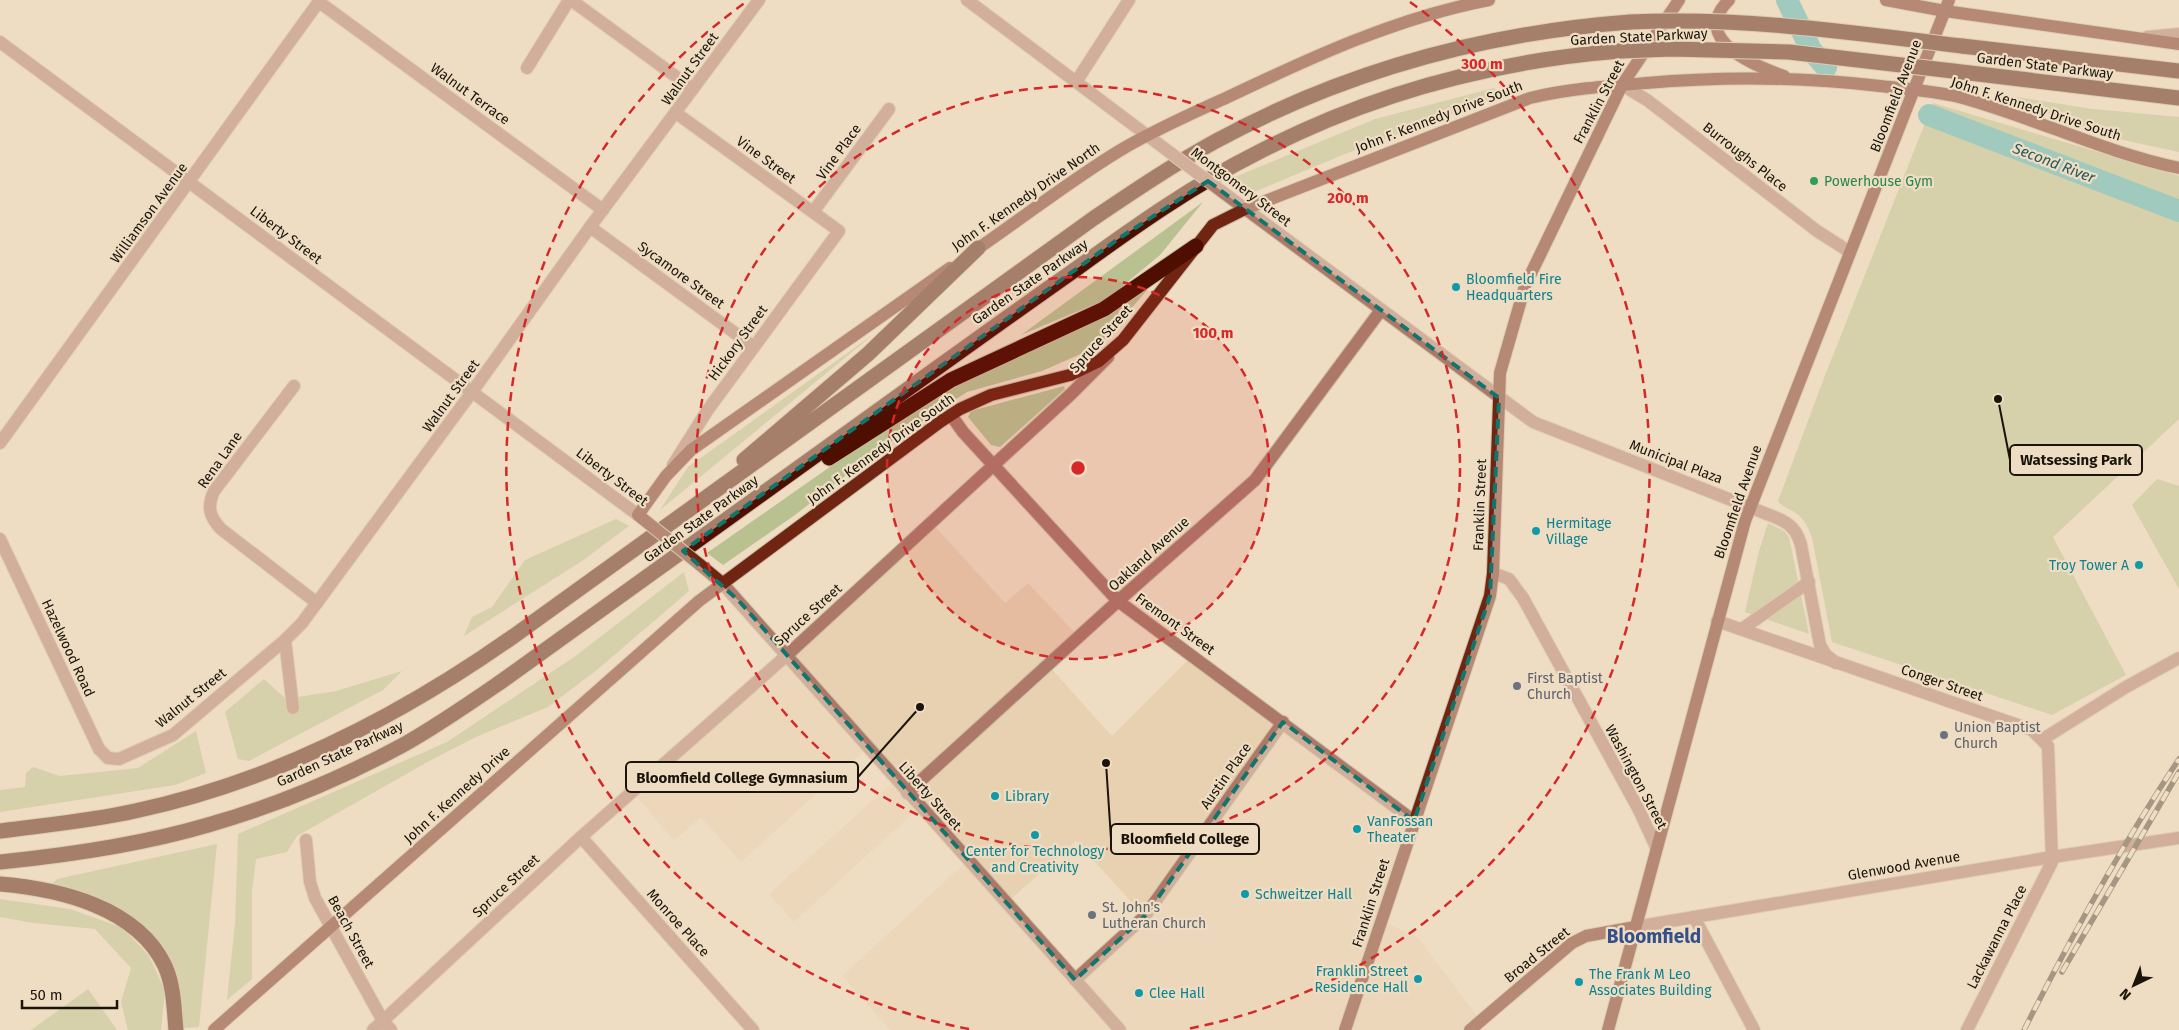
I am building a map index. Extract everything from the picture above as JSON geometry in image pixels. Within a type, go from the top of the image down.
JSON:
[{"type":"highway","name":"Garden State Parkway","points":[[0,831],[135,811],[205,792],[269,771],[333,744],[396,711],[456,676],[657,534],[1094,218],[1152,179],[1214,142],[1320,91],[1410,60],[1454,48],[1517,35],[1630,22],[1714,21],[1784,25],[2179,71]]},
{"type":"highway","name":"Garden State Parkway","points":[[0,862],[70,854],[141,842],[208,825],[276,802],[341,775],[404,744],[464,706],[670,561],[1121,237],[1177,200],[1254,154],[1339,116],[1430,84],[1524,63],[1620,51],[1672,48],[1788,52],[2179,98]]},
{"type":"highway","points":[[670,561],[938,387],[976,367],[1094,315],[1128,294],[1196,246]]},
{"type":"highway","points":[[657,534],[868,354],[978,248]]},
{"type":"highway","points":[[0,884],[50,892],[83,901],[116,915],[137,929],[154,947],[166,968],[173,993],[176,1030]]},
{"type":"main road","name":"John F. Kennedy Drive North","points":[[640,517],[666,476],[682,458],[700,443],[1109,157],[1147,136],[1324,51],[1417,18],[1482,0]]},
{"type":"main road","name":"Franklin Street","points":[[1345,1030],[1490,596],[1493,573],[1502,363],[1528,279],[1622,85],[1679,0]]},
{"type":"main road","points":[[1729,0],[1723,6],[1717,19],[1718,31],[1724,42],[1747,60],[1793,78]]},
{"type":"main road","points":[[1886,0],[1947,6],[2137,39],[2179,44]]},
{"type":"main road","name":"Bloomfield Avenue","points":[[1608,1030],[1656,847],[1750,506],[1947,6]]},
{"type":"main road","name":"John F. Kennedy Drive South","points":[[1245,209],[1530,98],[1560,92],[1622,85],[1704,79],[1793,78],[1831,80],[1959,97],[2134,156],[2179,168]]},
{"type":"main road","name":"Spruce Street","points":[[1123,340],[1214,225],[1245,209]]},
{"type":"main road","name":"John F. Kennedy Drive South","points":[[722,584],[951,415],[991,395],[1081,371],[1099,361],[1123,340]]},
{"type":"main road","name":"Liberty Street","points":[[640,517],[722,584]]},
{"type":"main road","name":"John F. Kennedy Drive","points":[[214,1030],[700,601],[722,584]]},
{"type":"main road","name":"Broad Street","points":[[1470,1030],[1572,943],[1586,936],[1635,926]]},
{"type":"street","points":[[527,68],[570,0],[694,89]]},
{"type":"street","name":"Walnut Street","points":[[119,759],[159,743],[173,735],[285,640],[317,603],[590,227],[759,0]]},
{"type":"street","name":"Montgomery Street","points":[[966,0],[1499,398]]},
{"type":"street","points":[[1076,82],[1129,0]]},
{"type":"street","name":"Williamson Avenue","points":[[0,442],[50,376],[320,1]]},
{"type":"street","name":"Walnut Terrace","points":[[320,1],[603,210]]},
{"type":"street","points":[[2137,39],[2179,34]]},
{"type":"street","name":"Liberty Street","points":[[0,42],[640,517]]},
{"type":"street","name":"Burroughs Place","points":[[1622,85],[1646,100],[1817,231],[1850,252]]},
{"type":"street","name":"Vine Place","points":[[813,212],[889,109]]},
{"type":"street","name":"Vine Street","points":[[676,113],[839,231]]},
{"type":"street","name":"Sycamore Street","points":[[590,227],[754,348]]},
{"type":"street","name":"Hickory Street","points":[[666,476],[700,422],[839,231]]},
{"type":"street","name":"Oakland Avenue","points":[[907,793],[1118,601],[1255,480],[1381,310]]},
{"type":"street","name":"Spruce Street","points":[[373,1030],[387,1025],[581,837],[786,656],[1090,376],[1123,340]]},
{"type":"street","name":"Rena Lane","points":[[294,386],[214,491],[209,501],[208,511],[212,520],[221,529],[317,603]]},
{"type":"street","name":"Municipal Plaza","points":[[1499,398],[1541,426],[1750,506],[1784,521],[1794,529],[1801,545],[1820,645],[1826,655],[1836,663]]},
{"type":"street","name":"Fremont Street","points":[[951,415],[958,427],[1118,601],[1414,821]]},
{"type":"street","name":"Hazelwood Road","points":[[0,539],[99,749],[108,758],[119,759]]},
{"type":"street","name":"Washington Street","points":[[1493,573],[1509,579],[1523,598],[1639,810],[1656,847]]},
{"type":"street","points":[[1742,629],[1809,582]]},
{"type":"street","name":"Liberty Street","points":[[722,584],[1120,1030]]},
{"type":"street","name":"Conger Street","points":[[1717,622],[2032,730],[2043,739]]},
{"type":"street","points":[[285,640],[292,708]]},
{"type":"street","points":[[2052,857],[2049,757],[2048,746],[2043,739],[2126,687],[2179,658]]},
{"type":"street","name":"Austin Place","points":[[1075,980],[1146,916],[1283,722]]},
{"type":"street","name":"Monroe Place","points":[[581,837],[753,1030]]},
{"type":"street","name":"Glenwood Avenue","points":[[1635,926],[2052,857],[2179,838]]},
{"type":"street","name":"Beach Street","points":[[306,840],[310,882],[314,898],[387,1025]]},
{"type":"street","name":"Lackawanna Place","points":[[1966,1030],[2050,867],[2052,857]]},
{"type":"street","points":[[1694,917],[1754,1030]]},
{"type":"highlighted area","points":[[1208,181],[1499,398],[1490,596],[1414,821],[1283,722],[1145,916],[1075,980],[739,601],[683,551],[1121,237]]},
{"type":"shaded area","points":[[929,520],[1005,603],[1028,583],[1079,637],[1048,665],[1112,736],[1190,658],[1411,823],[1379,919],[1418,938],[1480,1020],[1467,1030],[890,1030],[842,976],[966,862],[1072,981],[1142,914],[1076,841],[1008,902],[920,807],[794,922],[769,894],[895,780],[867,748],[741,862],[701,817],[674,841],[630,789]]},
{"type":"green space","points":[[1494,88],[1502,95],[1345,154],[1249,194],[1230,179],[1375,119]]},
{"type":"green space","points":[[1997,94],[2093,109],[2179,117],[2179,152],[2114,138]]},
{"type":"green space","points":[[1933,103],[2179,176],[2179,419],[2053,537],[2126,675],[2052,715],[1832,642],[1810,534],[1800,517],[1778,501],[1824,378]]},
{"type":"green space","points":[[1203,202],[1160,255],[1107,299],[1021,335]]},
{"type":"green space","points":[[1154,282],[1099,346],[1042,371],[967,392],[880,449],[795,515],[723,565],[707,553],[904,415],[968,378],[1111,314]]},
{"type":"green space","points":[[874,334],[660,510],[688,467]]},
{"type":"green space","points":[[1064,386],[1065,389],[1000,447],[991,445],[968,417],[971,411]]},
{"type":"green space","points":[[2157,479],[2179,486],[2179,589],[2132,505]]},
{"type":"green space","points":[[616,519],[629,526],[582,561],[464,636],[472,617],[492,607],[525,560]]},
{"type":"green space","points":[[1768,523],[1784,531],[1789,537],[1809,634],[1745,612],[1759,551]]},
{"type":"green space","points":[[684,572],[689,591],[598,669],[548,707],[478,736],[431,760],[297,836],[287,852],[256,859],[252,891],[252,979],[227,1000],[235,923],[238,834],[447,742],[577,655]]},
{"type":"green space","points":[[402,671],[383,690],[249,761],[238,759],[225,712],[264,679],[286,699],[336,691]]},
{"type":"green space","points":[[196,731],[206,773],[175,785],[0,812],[0,790],[25,787],[26,773],[33,767],[60,776],[138,768]]},
{"type":"green space","points":[[217,844],[199,1027],[184,1028],[176,986],[159,942],[104,901],[50,886],[57,879]]},
{"type":"green space","points":[[0,899],[70,909],[123,928],[149,956],[165,991],[161,1030],[128,1030],[121,1002],[131,968],[95,929],[33,923],[0,917]]},
{"type":"green space","points":[[88,989],[117,1030],[31,1030]]},
{"type":"waterway","name":"Second River","points":[[1787,0],[1811,50],[1826,67]]},
{"type":"waterway","name":"Second River","points":[[1929,115],[2179,211]]},
{"type":"railway","points":[[2024,1030],[2098,892],[2137,825],[2179,759]]},
{"type":"railway","points":[[2062,972],[2179,772]]},
{"type":"place","name":"Powerhouse Gym","points":[[1814,181]]},
{"type":"place","name":"Bloomfield Fire Headquarters","points":[[1456,287]]},
{"type":"place","name":"Watsessing Park","points":[[1998,399]]},
{"type":"place","name":"Hermitage Village","points":[[1536,531]]},
{"type":"place","name":"Troy Tower A","points":[[2139,565]]},
{"type":"place","name":"First Baptist Church","points":[[1517,686]]},
{"type":"place","name":"Bloomfield College Gymnasium","points":[[920,707]]},
{"type":"place","name":"Union Baptist Church","points":[[1944,735]]},
{"type":"place","name":"Bloomfield College","points":[[1106,763]]},
{"type":"place","name":"Library","points":[[995,796]]},
{"type":"place","name":"VanFossan Theater","points":[[1357,829]]},
{"type":"place","name":"Center for Technology and Creativity","points":[[1035,835]]},
{"type":"place","name":"Schweitzer Hall","points":[[1245,894]]},
{"type":"place","name":"St. John's Lutheran Church","points":[[1092,915]]},
{"type":"place","name":"Franklin Street Residence Hall","points":[[1418,979]]},
{"type":"place","name":"The Frank M Leo Associates Building","points":[[1579,982]]},
{"type":"place","name":"Clee Hall","points":[[1139,993]]},
{"type":"district","name":"Bloomfield","points":[[1654,936]]}]
